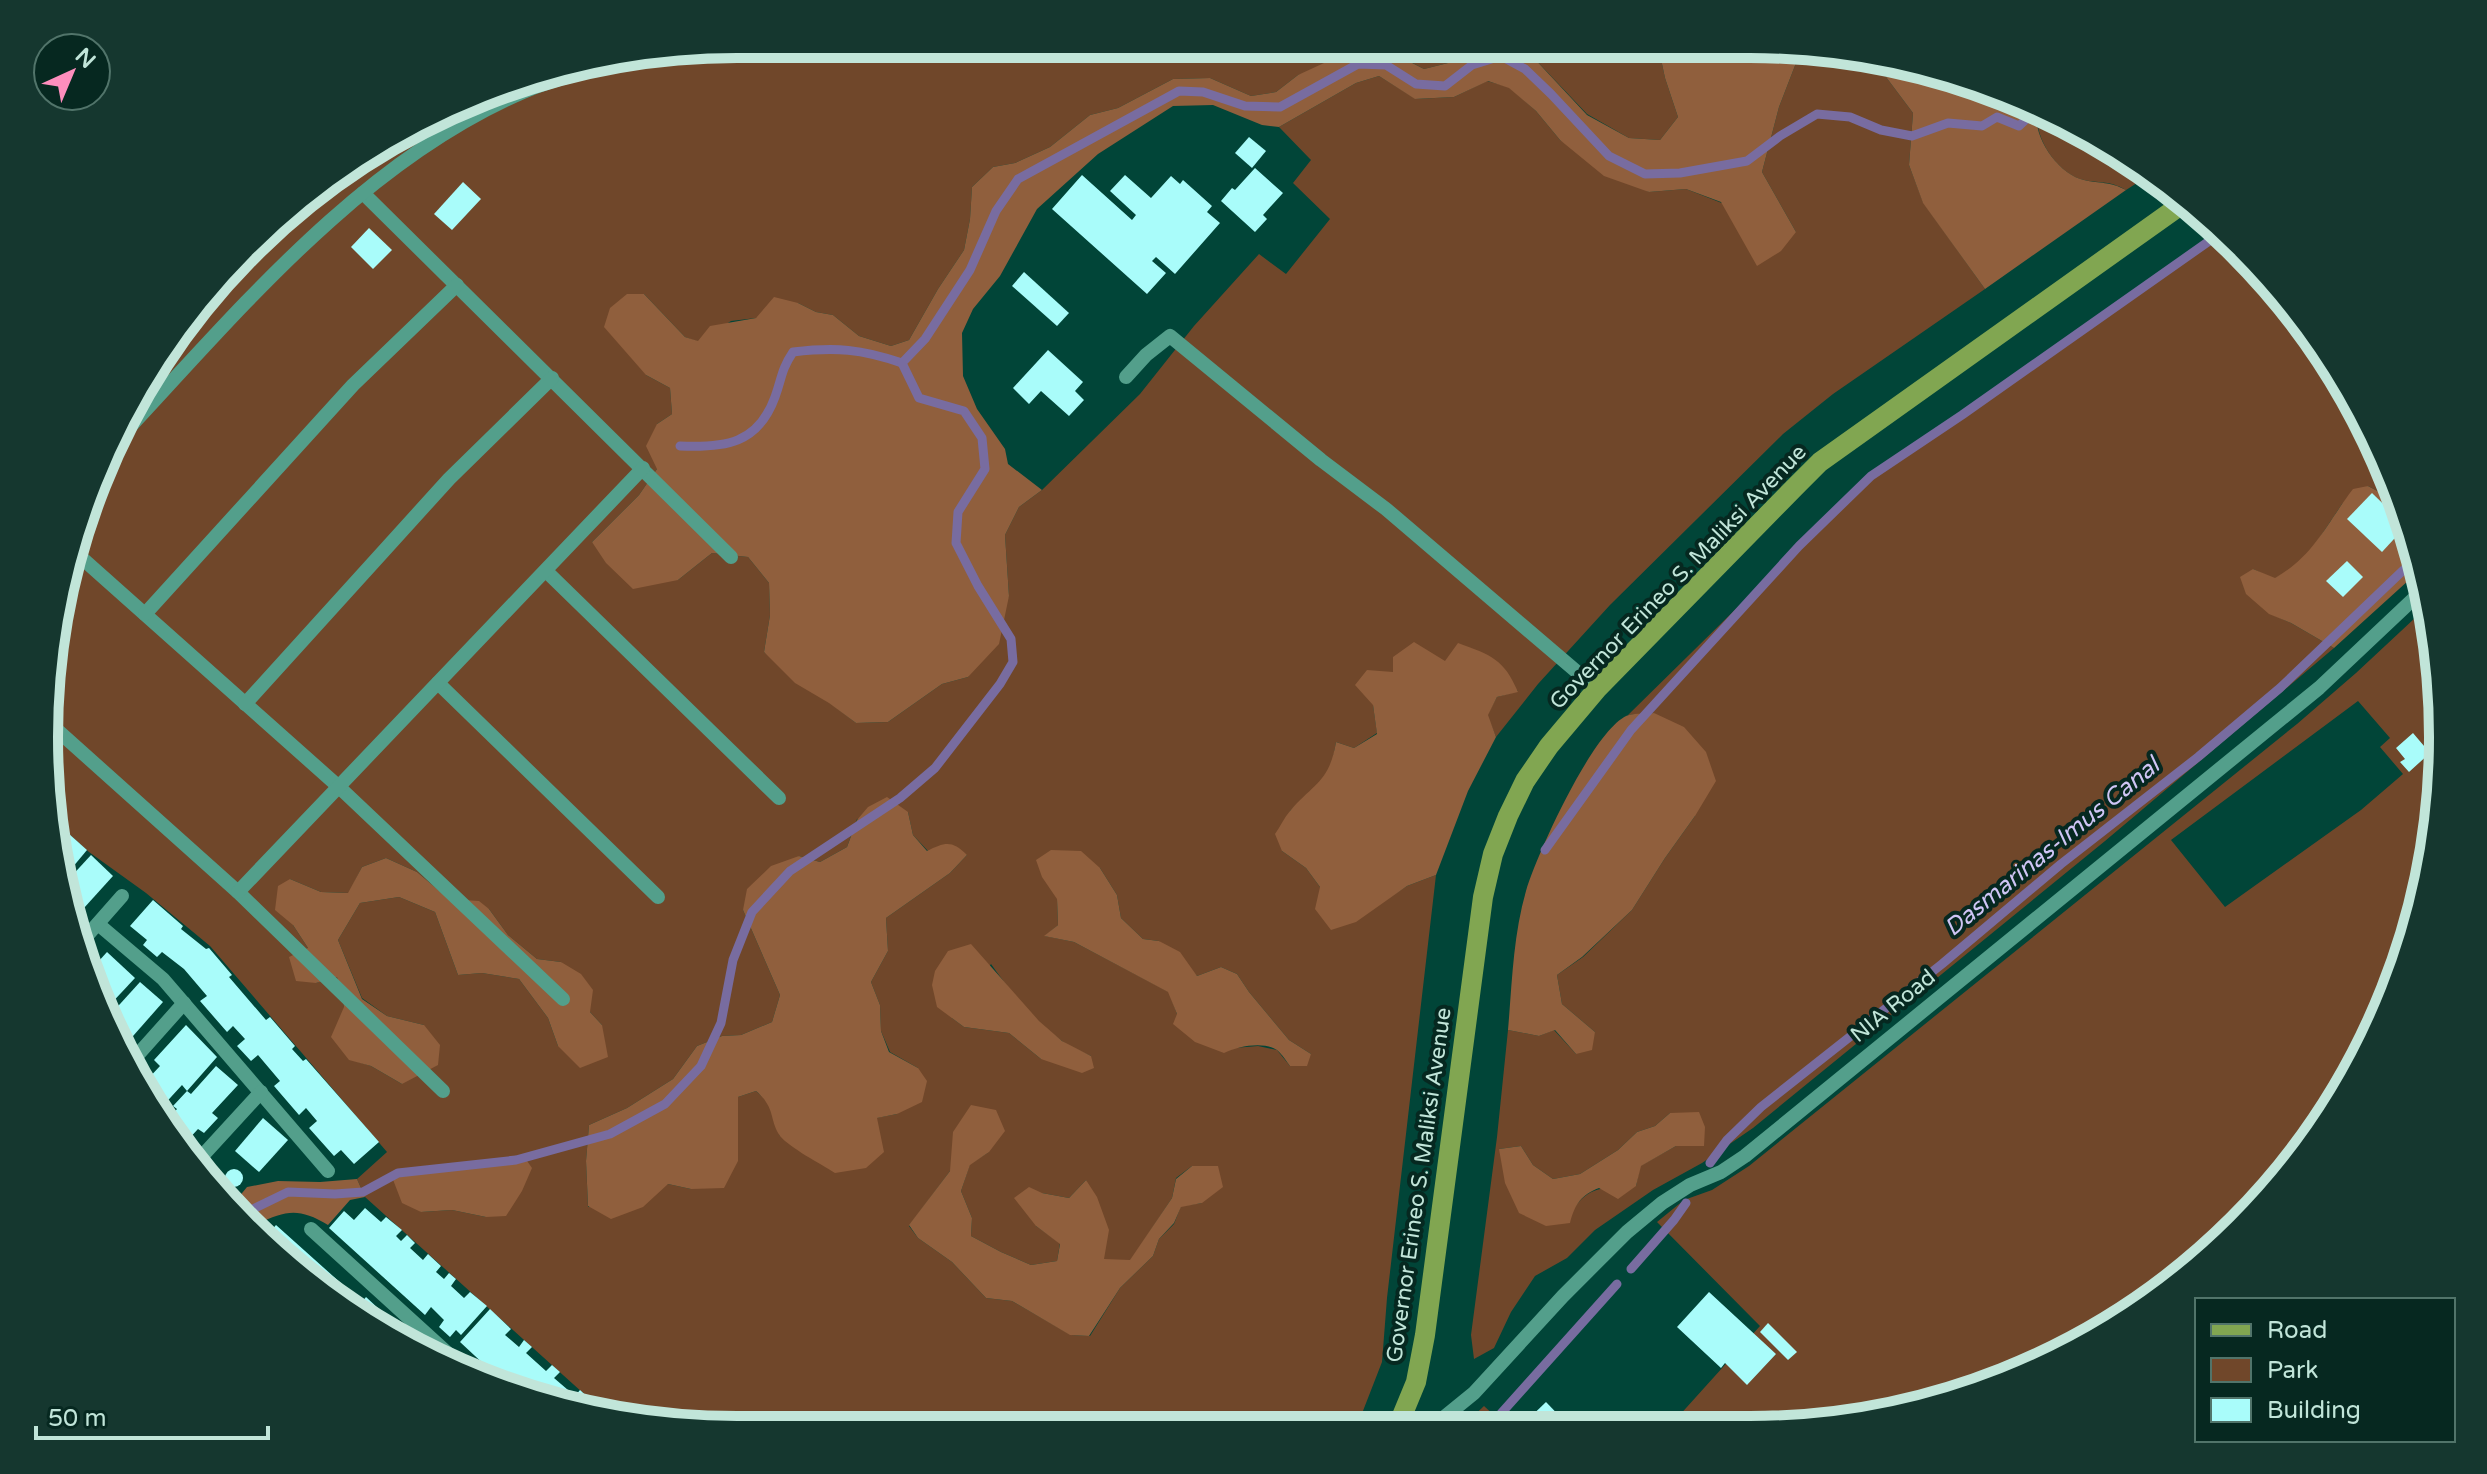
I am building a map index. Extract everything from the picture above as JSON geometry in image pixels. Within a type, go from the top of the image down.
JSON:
[{"type":"main road","name":"Governor Erineo S. Maliksi Avenue","points":[[1402,1416],[1416,1382],[1425,1335],[1483,897],[1493,854],[1525,781],[1549,746],[1597,689],[1820,462],[2176,209]]},
{"type":"street","points":[[137,419],[258,290],[363,193],[418,150],[474,116],[518,94]]},
{"type":"street","points":[[363,193],[731,557]]},
{"type":"street","points":[[145,614],[353,385],[457,285]]},
{"type":"street","points":[[1126,377],[1146,355],[1170,336],[1399,520],[1597,689]]},
{"type":"street","points":[[245,704],[449,479],[552,378]]},
{"type":"street","points":[[238,892],[643,468]]},
{"type":"street","points":[[82,558],[339,787],[563,999]]},
{"type":"street","points":[[546,571],[779,798]]},
{"type":"street","name":"NIA Road","points":[[1446,1416],[1474,1393],[1627,1232],[1681,1191],[1721,1172],[1745,1156],[2319,688],[2414,598]]},
{"type":"street","points":[[438,683],[658,897]]},
{"type":"street","points":[[58,731],[238,892],[443,1091]]},
{"type":"street","points":[[88,935],[122,896]]},
{"type":"street","points":[[98,924],[163,979],[328,1171]]},
{"type":"street","points":[[138,1055],[184,1003]]},
{"type":"street","points":[[203,1156],[261,1092]]},
{"type":"street","points":[[311,1229],[434,1344]]},
{"type":"green space","points":[[1403,58],[1298,75],[1276,92],[1251,96],[1210,78],[1173,79],[1118,108],[1090,115],[1050,147],[1015,163],[993,167],[972,187],[964,250],[909,340],[891,346],[859,336],[833,315],[816,312],[798,303],[756,318],[731,321],[699,342],[685,337],[644,294],[646,375],[670,388],[672,414],[657,424],[657,469],[639,495],[592,542],[678,580],[712,553],[748,557],[769,583],[770,615],[764,652],[856,723],[888,722],[942,684],[968,677],[1009,596],[1005,535],[1019,507],[1042,490],[1140,394],[1194,326],[1259,254],[1286,274],[1330,219],[1293,183],[1311,160],[1279,127],[1356,83],[1379,76],[1416,99],[1454,97],[1487,81],[1509,87],[1536,111],[1560,140],[1649,192],[1686,189],[1796,232],[1762,172],[1779,107],[1796,63],[1802,60],[1881,71],[1913,113],[1909,165],[1923,202],[1985,289],[1833,394],[1783,434],[1610,605],[1538,684],[1496,737],[1487,715],[1497,697],[1518,691],[1446,661],[1393,672],[1373,705],[1377,733],[1354,748],[1336,742],[1332,764],[1320,783],[1290,811],[1282,851],[1306,868],[1320,887],[1384,901],[1407,886],[1436,875],[1382,1362],[1361,1416],[737,1416],[648,1410],[590,1400],[365,1197],[357,1179],[387,1152],[210,946],[146,893],[89,852],[64,826],[58,737],[64,648],[81,561],[94,519],[128,437],[149,397],[198,324],[227,289],[257,257],[324,198],[397,149],[437,128],[519,94],[561,81],[605,71],[693,59]],"holes":[[[908,812],[913,835],[928,851],[967,855],[950,873],[886,918],[888,951],[871,982],[880,1005],[881,1031],[890,1052],[918,1068],[897,1114],[780,1136],[768,1102],[756,1091],[738,1097],[737,1128],[691,1189],[668,1184],[588,1207],[586,1161],[589,1125],[627,1108],[673,1079],[697,1046],[722,1036],[741,1035],[772,1022],[780,995],[743,910],[799,856],[820,862],[847,847],[857,819]],[[386,858],[417,872],[449,899],[489,909],[508,935],[537,959],[561,962],[590,1012],[602,1025],[558,1046],[548,1018],[519,979],[482,973],[458,975],[435,912],[399,897],[360,903],[338,940],[362,998],[387,1016],[424,1025],[402,1084],[371,1066],[349,1059],[344,1007],[337,976],[316,983],[308,948],[293,925],[290,879],[321,892],[349,893],[362,867]],[[1100,868],[1117,895],[1121,918],[1143,939],[1159,941],[1197,976],[1221,967],[1237,974],[1289,1040],[1311,1054],[1290,1066],[1277,1050],[1258,1046],[1234,1048],[1177,1014],[1169,992],[1074,942],[1045,936],[1058,925],[1057,899]],[[991,964],[1014,995],[1042,1024],[1065,1043],[1091,1056],[1041,1059],[1009,1033],[964,1027],[952,1018]],[[989,1152],[970,1164],[961,1191],[972,1218],[971,1236],[1031,1265],[1057,1261],[1060,1243],[1036,1226],[1042,1193],[1069,1198],[1086,1180],[1104,1260],[1131,1260],[1172,1198],[1176,1178],[1192,1166],[1202,1203],[1181,1206],[1174,1224],[1159,1239],[1153,1256],[1120,1288],[1090,1336],[1071,1335],[1012,1301],[986,1298],[952,1262],[918,1238],[909,1226],[950,1171]],[[516,1160],[486,1217],[452,1210],[421,1212],[398,1173]]]},
{"type":"green space","points":[[1403,58],[1454,58],[1448,63],[1424,69]]},
{"type":"green space","points":[[1534,58],[1661,58],[1678,117],[1660,140],[1629,138],[1587,114]]},
{"type":"green space","points":[[2038,123],[2090,149],[2140,181],[2126,190],[2110,183],[2075,177],[2050,154]]},
{"type":"green space","points":[[2211,240],[2260,289],[2315,360],[2359,437],[2384,494],[2368,486],[2342,504],[2312,549],[2293,568],[2274,579],[2253,569],[2269,613],[2334,648],[2105,841],[1753,1128],[1702,1163],[1653,1190],[1595,1230],[1567,1258],[1535,1276],[1511,1312],[1494,1348],[1474,1359],[1471,1335],[1508,1030],[1539,1036],[1554,1030],[1576,1054],[1595,1032],[1562,1004],[1557,975],[1583,957],[1632,910],[1695,816],[1654,713],[1628,715],[1871,476]],"holes":[[[1670,1113],[1676,1146],[1640,1166],[1636,1186],[1594,1191],[1575,1207],[1499,1149],[1521,1146],[1533,1165],[1553,1179],[1580,1174],[1618,1150],[1637,1132],[1655,1126]]]},
{"type":"green space","points":[[2418,615],[2428,693],[2428,781],[2416,869],[2406,913],[2393,955],[2359,1037],[2315,1114],[2260,1185],[2198,1247],[2127,1302],[2090,1325],[2010,1364],[1926,1393],[1839,1410],[1794,1415],[1679,1416],[1760,1326],[1657,1222],[1684,1200],[1712,1190],[1749,1166],[2297,724]],"holes":[[[2358,701],[2390,738],[2380,747],[2403,774],[2361,810],[2225,907],[2171,840]]]},
{"type":"green space","points":[[1484,1406],[1495,1416],[1474,1416]]},
{"type":"shaded area","points":[[1335,58],[1402,58],[1424,69],[1448,63],[1454,58],[1534,58],[1587,115],[1629,138],[1660,140],[1678,117],[1661,58],[1802,60],[1796,63],[1779,107],[1762,172],[1796,232],[1781,251],[1757,266],[1721,202],[1686,189],[1649,192],[1604,176],[1560,140],[1536,111],[1509,88],[1488,81],[1454,97],[1415,99],[1379,76],[1356,83],[1279,127],[1262,125],[1213,105],[1173,106],[1098,154],[1037,209],[1000,276],[973,309],[962,333],[963,376],[977,409],[1005,449],[1008,464],[1042,490],[1019,507],[1005,535],[1009,596],[999,644],[968,677],[942,684],[888,722],[856,723],[795,683],[764,652],[770,615],[769,583],[748,557],[712,553],[678,580],[633,589],[606,563],[592,542],[639,495],[657,469],[646,446],[657,424],[672,414],[670,388],[646,375],[604,327],[610,308],[627,294],[644,294],[685,337],[698,341],[710,326],[756,318],[774,297],[833,315],[859,336],[891,346],[909,340],[964,250],[972,187],[993,167],[1015,163],[1050,147],[1090,115],[1118,108],[1173,79],[1210,78],[1251,96],[1276,92],[1298,75]]},
{"type":"shaded area","points":[[1881,71],[1968,94],[2037,122],[2044,144],[2066,171],[2084,180],[2126,190],[1985,289],[1923,203],[1909,165],[1913,113]]},
{"type":"shaded area","points":[[2368,486],[2384,494],[2410,579],[2334,648],[2269,614],[2246,594],[2240,577],[2253,569],[2275,578],[2289,569],[2319,538],[2353,489]]},
{"type":"shaded area","points":[[1414,642],[1445,661],[1458,643],[1488,655],[1502,665],[1518,692],[1497,697],[1488,715],[1496,737],[1468,791],[1436,875],[1407,886],[1356,922],[1331,930],[1315,909],[1320,887],[1306,868],[1282,851],[1275,834],[1290,811],[1325,774],[1336,742],[1354,748],[1377,734],[1373,705],[1355,685],[1367,670],[1393,672],[1393,657]]},
{"type":"shaded area","points":[[1654,713],[1684,727],[1706,752],[1716,781],[1632,910],[1582,957],[1557,975],[1562,1004],[1595,1032],[1592,1050],[1576,1054],[1555,1030],[1539,1036],[1508,1030],[1518,925],[1532,874],[1584,766],[1615,724],[1629,715]]},
{"type":"shaded area","points":[[887,797],[908,812],[913,835],[927,851],[948,844],[967,855],[950,873],[886,918],[888,951],[871,982],[880,1005],[881,1031],[889,1052],[918,1068],[927,1081],[922,1102],[897,1114],[877,1118],[884,1152],[866,1168],[835,1173],[780,1136],[767,1103],[756,1091],[738,1097],[738,1161],[724,1188],[691,1189],[668,1184],[643,1207],[611,1219],[588,1206],[586,1161],[589,1125],[627,1108],[673,1079],[697,1046],[722,1036],[741,1035],[772,1022],[780,995],[743,910],[747,889],[771,866],[799,856],[820,862],[847,847],[857,820],[868,807]]},
{"type":"shaded area","points":[[1051,850],[1081,851],[1100,868],[1117,895],[1121,918],[1143,939],[1159,941],[1180,952],[1197,976],[1221,967],[1237,974],[1289,1040],[1311,1054],[1307,1066],[1290,1066],[1272,1047],[1258,1045],[1224,1053],[1195,1042],[1173,1024],[1177,1014],[1168,992],[1074,942],[1044,936],[1058,925],[1057,899],[1042,877],[1036,860]]},
{"type":"shaded area","points":[[386,858],[417,872],[449,899],[479,901],[489,909],[508,935],[537,959],[561,962],[581,974],[593,990],[590,1012],[602,1025],[608,1057],[580,1068],[558,1046],[548,1018],[519,979],[482,973],[458,975],[435,912],[399,897],[360,903],[338,940],[362,999],[387,1016],[424,1025],[440,1045],[438,1065],[402,1084],[371,1066],[349,1060],[331,1037],[344,1007],[337,977],[316,983],[296,981],[289,957],[308,948],[293,925],[275,910],[278,886],[290,879],[321,892],[348,893],[362,867]]},
{"type":"shaded area","points":[[971,944],[1039,1021],[1062,1041],[1091,1056],[1094,1068],[1082,1073],[1041,1059],[1009,1033],[964,1027],[937,1007],[932,985],[935,971],[948,951]]},
{"type":"shaded area","points":[[971,1105],[996,1110],[1005,1131],[989,1152],[970,1165],[961,1191],[972,1218],[971,1236],[1031,1265],[1057,1261],[1060,1244],[1036,1226],[1014,1198],[1029,1187],[1069,1198],[1086,1180],[1097,1197],[1109,1230],[1104,1259],[1130,1260],[1172,1198],[1176,1179],[1192,1166],[1218,1166],[1223,1187],[1202,1203],[1181,1207],[1174,1223],[1159,1239],[1153,1256],[1120,1288],[1089,1336],[1070,1335],[1012,1301],[986,1298],[952,1262],[918,1238],[909,1225],[950,1171],[953,1132]]},
{"type":"shaded area","points":[[1699,1112],[1705,1127],[1704,1146],[1676,1146],[1641,1166],[1636,1186],[1618,1199],[1599,1188],[1593,1191],[1580,1201],[1570,1223],[1546,1226],[1519,1213],[1505,1183],[1499,1149],[1521,1146],[1533,1165],[1553,1179],[1580,1174],[1618,1150],[1637,1132],[1655,1126],[1670,1113]]},
{"type":"shaded area","points":[[525,1158],[532,1168],[506,1216],[486,1217],[452,1210],[421,1212],[402,1203],[392,1177],[398,1173]]},
{"type":"shaded area","points":[[357,1179],[365,1197],[350,1200],[328,1225],[293,1213],[262,1222],[239,1197],[247,1187],[278,1181]]},
{"type":"building","points":[[1249,137],[1266,151],[1252,168],[1235,153]]},
{"type":"building","points":[[1255,168],[1283,193],[1263,215],[1267,219],[1255,232],[1221,201]]},
{"type":"building","points":[[1082,175],[1132,220],[1136,215],[1110,191],[1125,175],[1151,198],[1171,176],[1180,184],[1183,180],[1212,206],[1207,212],[1220,223],[1175,274],[1156,257],[1152,261],[1166,273],[1147,294],[1052,209]]},
{"type":"building","points":[[463,182],[481,199],[452,230],[434,214]]},
{"type":"building","points":[[369,228],[392,250],[373,269],[351,247]]},
{"type":"building","points":[[1024,272],[1069,313],[1057,326],[1012,286]]},
{"type":"building","points":[[1048,350],[1083,382],[1075,391],[1084,400],[1069,416],[1041,391],[1029,404],[1013,388]]},
{"type":"building","points":[[2372,493],[2390,510],[2398,535],[2382,552],[2347,519]]},
{"type":"building","points":[[2347,561],[2363,577],[2343,597],[2326,581]]},
{"type":"building","points":[[2413,733],[2429,754],[2409,772],[2400,762],[2405,759],[2396,748]]},
{"type":"building","points":[[65,830],[87,850],[71,869]]},
{"type":"building","points":[[91,855],[113,876],[81,912],[72,875]]},
{"type":"building","points":[[153,900],[183,926],[181,929],[206,949],[209,948],[266,1020],[270,1017],[295,1046],[292,1049],[303,1061],[306,1059],[379,1142],[354,1164],[341,1150],[334,1156],[309,1128],[317,1121],[306,1108],[299,1115],[274,1086],[280,1081],[258,1055],[251,1061],[237,1046],[245,1039],[233,1026],[227,1032],[200,1001],[207,996],[184,969],[162,952],[157,957],[143,945],[147,940],[130,926]]},
{"type":"building","points":[[107,952],[135,978],[112,1002],[110,997],[97,963]]},
{"type":"building","points":[[140,982],[163,1002],[130,1040],[115,1009]]},
{"type":"building","points":[[186,1025],[217,1057],[187,1091],[182,1085],[165,1103],[150,1077],[160,1066],[154,1060]]},
{"type":"building","points":[[216,1066],[238,1085],[212,1113],[218,1118],[204,1133],[198,1129],[189,1138],[172,1115],[177,1109],[173,1106],[187,1091],[191,1094]]},
{"type":"building","points":[[263,1118],[288,1140],[259,1172],[235,1151]]},
{"type":"building","points":[[230,1169],[238,1169],[243,1178],[241,1185],[230,1187],[225,1182],[225,1174]]},
{"type":"building","points":[[365,1208],[381,1222],[386,1217],[402,1230],[396,1236],[401,1241],[407,1235],[415,1243],[410,1248],[423,1260],[428,1254],[441,1266],[436,1272],[444,1279],[449,1273],[456,1279],[451,1286],[464,1298],[470,1292],[487,1306],[461,1335],[456,1330],[450,1337],[439,1327],[444,1320],[431,1307],[425,1315],[329,1228],[344,1211],[354,1220]]},
{"type":"building","points":[[276,1225],[362,1302],[366,1297],[380,1310],[377,1313],[324,1276],[271,1230]]},
{"type":"building","points":[[1709,1292],[1776,1354],[1747,1385],[1725,1363],[1721,1368],[1677,1327]]},
{"type":"building","points":[[490,1309],[511,1329],[505,1335],[519,1347],[524,1340],[532,1347],[526,1353],[546,1371],[552,1365],[560,1372],[554,1378],[575,1396],[580,1390],[590,1400],[561,1393],[488,1368],[460,1342]]},
{"type":"building","points":[[1768,1323],[1797,1352],[1788,1360],[1760,1332]]},
{"type":"building","points":[[1546,1402],[1559,1416],[1531,1416]]},
{"type":"waterway","points":[[251,1210],[288,1192],[363,1192],[398,1173],[516,1160],[610,1134],[665,1104],[701,1066],[721,1023],[733,960],[752,912],[790,871],[900,798],[935,768],[1000,684],[1013,662],[1011,639],[956,543],[958,512],[985,469],[982,438],[964,411],[919,398],[902,363],[925,339],[970,270],[996,211],[1018,179],[1179,91],[1203,92],[1245,106],[1280,107],[1358,64],[1386,65],[1416,84],[1445,86],[1472,65],[1495,58]]},
{"type":"waterway","points":[[1505,58],[1525,69],[1609,156],[1645,174],[1680,173],[1747,161],[1817,114],[1850,117],[1881,130],[1912,136],[1948,123],[1982,126],[1997,117],[2019,126],[2028,118]]},
{"type":"waterway","points":[[1545,850],[1631,730],[1799,546],[1871,476],[2211,240]]},
{"type":"waterway","points":[[680,446],[725,444],[749,434],[768,413],[793,352],[848,350],[902,363]]},
{"type":"waterway","name":"Dasmarinas-Imus Canal","points":[[1710,1163],[1727,1140],[1761,1107],[1942,964],[2280,688],[2407,566]]},
{"type":"waterway","name":"Dasmarinas-Imus Canal","points":[[1631,1269],[1686,1203]]},
{"type":"waterway","name":"Dasmarinas-Imus Canal","points":[[1499,1416],[1617,1284]]}]
